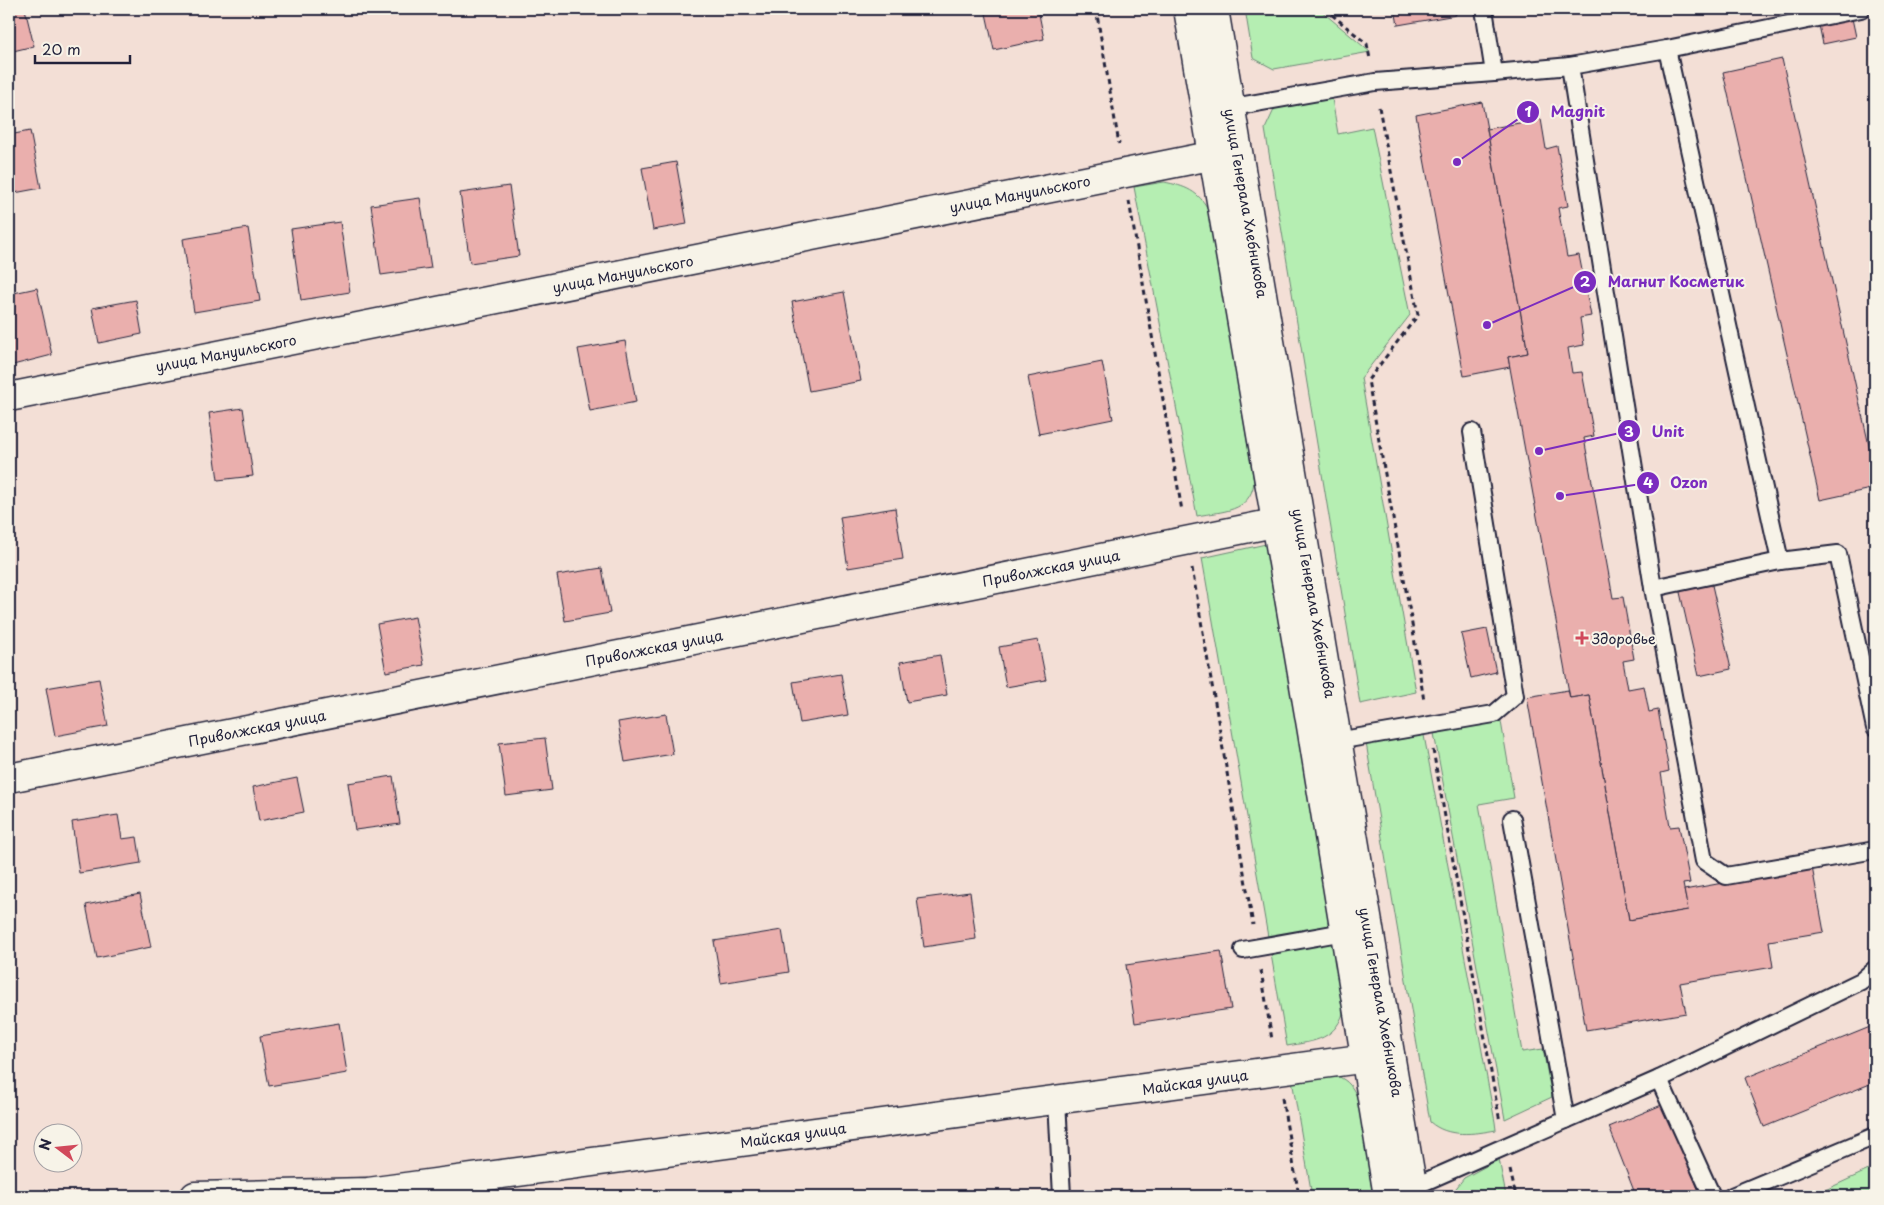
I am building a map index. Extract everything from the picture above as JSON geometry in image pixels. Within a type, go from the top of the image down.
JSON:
[{"type":"street","name":"улица Генерала Хлебникова","points":[[1188,9],[1217,110],[1225,153],[1401,1193]]},
{"type":"street","name":"улица Генерала Хлебникова","points":[[1214,9],[1217,110]]},
{"type":"street","name":"улица Мануильского","points":[[9,397],[1225,153]]},
{"type":"street","name":"Приволжская улица","points":[[9,778],[1288,521]]},
{"type":"street","name":"улица Генерала Хлебникова","points":[[1326,743],[1344,932],[1377,1057]]},
{"type":"street","name":"Майская улица","points":[[196,1196],[368,1192],[1377,1057]]},
{"type":"lane","points":[[1484,9],[1494,73]]},
{"type":"lane","points":[[1217,110],[1375,82],[1570,66],[1667,49],[1861,9]]},
{"type":"lane","points":[[1667,49],[1780,561]]},
{"type":"lane","points":[[1570,66],[1653,588],[1704,860],[1726,876],[1875,850]]},
{"type":"lane","points":[[1326,743],[1494,714],[1515,696],[1472,432]]},
{"type":"lane","points":[[1653,588],[1780,561],[1838,554],[1875,728]]},
{"type":"lane","points":[[1512,818],[1566,1120]]},
{"type":"lane","points":[[1250,949],[1344,932]]},
{"type":"lane","points":[[1401,1193],[1659,1079],[1861,981],[1875,969]]},
{"type":"lane","points":[[1659,1079],[1712,1196]]},
{"type":"lane","points":[[1057,1100],[1062,1196]]},
{"type":"lane","points":[[1732,1196],[1875,1136]]},
{"type":"path","points":[[1096,9],[1188,541],[1250,949],[1278,1070],[1300,1196]]},
{"type":"path","points":[[1325,9],[1367,44],[1418,315],[1368,380],[1411,618],[1428,726],[1502,1129]]},
{"type":"path","points":[[1510,1167],[1516,1196]]},
{"type":"green space","points":[[1245,9],[1319,9],[1370,52],[1274,69],[1253,58]]},
{"type":"green space","points":[[1330,87],[1338,134],[1372,127],[1410,315],[1361,378],[1416,692],[1360,704],[1265,129],[1280,97]]},
{"type":"green space","points":[[1164,182],[1191,190],[1201,199],[1209,211],[1254,482],[1247,500],[1241,505],[1225,511],[1197,516],[1134,187]]},
{"type":"green space","points":[[1266,544],[1345,1007],[1341,1018],[1331,1033],[1316,1040],[1287,1046],[1202,558]]},
{"type":"green space","points":[[1498,704],[1514,798],[1479,804],[1522,1052],[1543,1049],[1552,1097],[1505,1119],[1431,717]]},
{"type":"green space","points":[[1421,719],[1496,1130],[1462,1134],[1453,1133],[1445,1131],[1430,1122],[1364,731]]},
{"type":"green space","points":[[1330,1073],[1347,1082],[1358,1099],[1373,1196],[1312,1196],[1291,1074]]},
{"type":"green space","points":[[1499,1159],[1506,1196],[1450,1196],[1464,1178]]},
{"type":"green space","points":[[1875,1167],[1875,1196],[1820,1196],[1823,1191]]},
{"type":"building","points":[[9,9],[25,9],[34,46],[9,52]]},
{"type":"building","points":[[985,9],[1038,9],[1044,39],[994,50]]},
{"type":"building","points":[[1395,9],[1454,9],[1456,15],[1398,25]]},
{"type":"building","points":[[1850,9],[1856,37],[1823,44],[1816,11]]},
{"type":"building","points":[[1782,59],[1875,472],[1875,488],[1820,500],[1723,72]]},
{"type":"building","points":[[1482,102],[1528,353],[1508,357],[1510,367],[1464,376],[1416,115]]},
{"type":"building","points":[[1541,119],[1546,149],[1557,146],[1568,206],[1558,208],[1567,257],[1579,255],[1591,316],[1580,318],[1584,345],[1568,348],[1572,373],[1582,372],[1594,436],[1584,438],[1613,598],[1623,597],[1634,659],[1623,661],[1628,689],[1644,686],[1649,712],[1658,710],[1669,771],[1661,773],[1670,827],[1679,826],[1690,883],[1683,884],[1688,910],[1629,920],[1589,695],[1570,698],[1508,357],[1528,353],[1487,129]]},
{"type":"building","points":[[30,131],[41,188],[9,194],[9,135]]},
{"type":"building","points":[[676,162],[687,224],[653,230],[642,168]]},
{"type":"building","points":[[509,186],[519,256],[470,263],[460,193]]},
{"type":"building","points":[[420,198],[431,268],[381,275],[371,205]]},
{"type":"building","points":[[340,222],[350,292],[301,300],[291,229]]},
{"type":"building","points":[[248,228],[260,301],[194,312],[183,239]]},
{"type":"building","points":[[37,288],[52,355],[9,366],[9,294]]},
{"type":"building","points":[[844,292],[861,381],[809,391],[792,302]]},
{"type":"building","points":[[136,300],[142,334],[99,343],[92,308]]},
{"type":"building","points":[[625,341],[636,402],[590,411],[578,349]]},
{"type":"building","points":[[1102,362],[1113,419],[1039,434],[1028,377]]},
{"type":"building","points":[[243,408],[253,476],[218,480],[209,413]]},
{"type":"building","points":[[895,508],[903,559],[848,568],[840,517]]},
{"type":"building","points":[[602,568],[610,613],[565,621],[557,575]]},
{"type":"building","points":[[1709,572],[1731,669],[1699,676],[1677,579]]},
{"type":"building","points":[[415,617],[424,665],[386,672],[377,624]]},
{"type":"building","points":[[1487,629],[1496,672],[1471,678],[1461,634]]},
{"type":"building","points":[[1038,640],[1046,680],[1006,687],[999,647]]},
{"type":"building","points":[[940,655],[947,695],[907,702],[900,662]]},
{"type":"building","points":[[841,674],[848,715],[800,723],[793,682]]},
{"type":"building","points":[[99,679],[108,726],[55,736],[46,688]]},
{"type":"building","points":[[1568,690],[1570,698],[1589,695],[1629,920],[1688,910],[1684,890],[1812,867],[1824,932],[1769,941],[1773,967],[1680,983],[1686,1013],[1586,1030],[1527,697]]},
{"type":"building","points":[[666,714],[673,754],[625,762],[618,722]]},
{"type":"building","points":[[545,738],[552,790],[506,796],[499,743]]},
{"type":"building","points":[[393,776],[400,824],[355,830],[348,783]]},
{"type":"building","points":[[297,778],[304,812],[259,821],[253,787]]},
{"type":"building","points":[[118,815],[122,839],[137,837],[141,863],[79,873],[72,822]]},
{"type":"building","points":[[970,892],[976,939],[924,947],[917,899]]},
{"type":"building","points":[[140,894],[151,947],[97,958],[86,905]]},
{"type":"building","points":[[782,930],[789,972],[721,983],[714,941]]},
{"type":"building","points":[[1221,951],[1231,1009],[1135,1023],[1126,965]]},
{"type":"building","points":[[339,1023],[347,1073],[269,1086],[260,1036]]},
{"type":"building","points":[[1875,1025],[1875,1082],[1764,1127],[1745,1078]]},
{"type":"building","points":[[1664,1104],[1701,1196],[1636,1196],[1609,1127]]},
{"type":"place","name":"Magnit","points":[[1457,162]]},
{"type":"place","name":"Магнит Косметик","points":[[1487,325]]},
{"type":"place","name":"Unit","points":[[1539,451]]},
{"type":"place","name":"Ozon","points":[[1560,496]]},
{"type":"place","name":"Здоровье","points":[[1582,638]]}]
